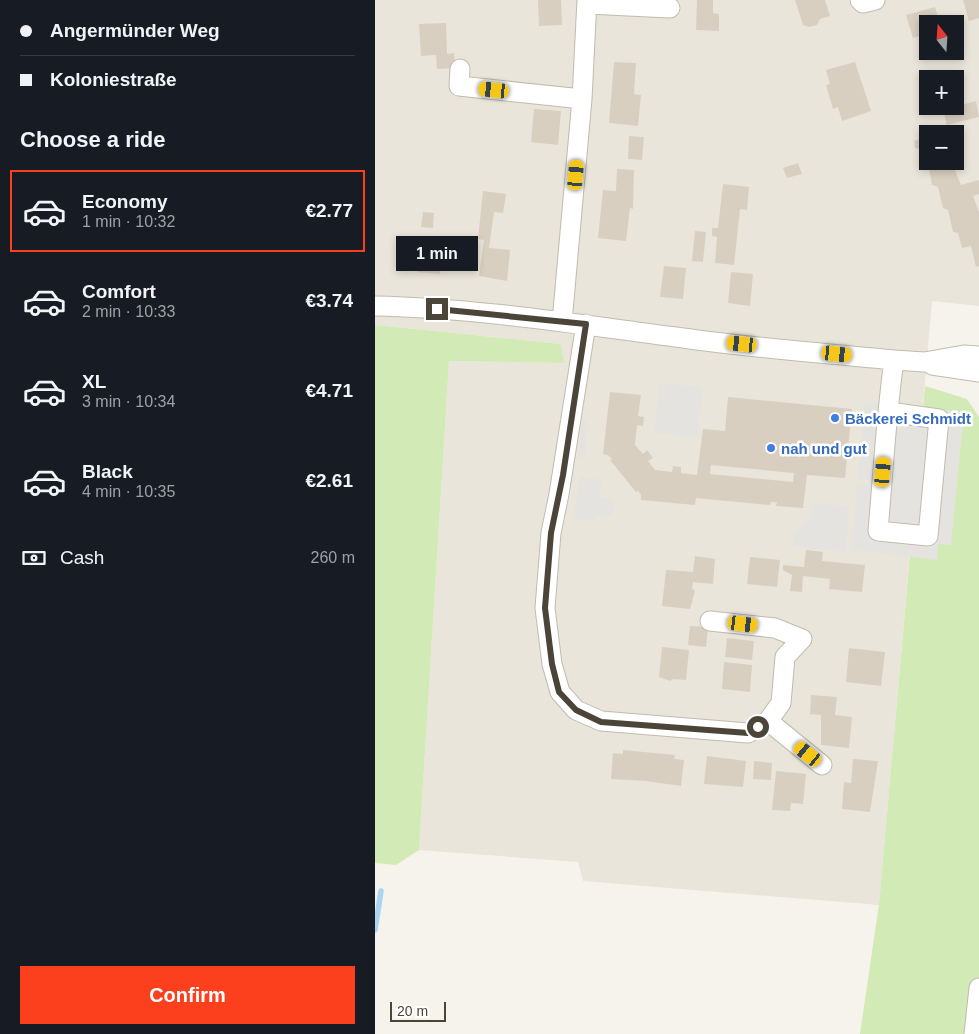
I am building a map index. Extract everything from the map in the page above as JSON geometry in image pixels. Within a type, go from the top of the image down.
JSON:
[{"type":"street","points":[[860,0],[863,3],[875,0]]},
{"type":"street","points":[[562,322],[582,99],[587,2],[670,8]]},
{"type":"street","points":[[460,69],[459,86],[582,99]]},
{"type":"street","points":[[375,306],[419,307],[586,324],[685,339],[893,360],[924,362],[964,355],[979,356]]},
{"type":"street","points":[[586,324],[563,475],[551,533],[545,608],[552,664],[559,692],[576,710],[601,722],[748,733],[768,721],[781,703],[785,657],[803,639],[775,628],[710,621]]},
{"type":"street","points":[[889,412],[939,419],[927,536],[878,531],[893,360]]},
{"type":"street","points":[[924,362],[937,368],[979,372]]},
{"type":"street","points":[[768,721],[822,765]]},
{"type":"street","points":[[975,1034],[979,988]]},
{"type":"shaded area","points":[[375,0],[979,0],[979,306],[932,301],[879,905],[583,881],[578,862],[419,850],[449,361],[564,363],[561,344],[375,325]]},
{"type":"shaded area","points":[[659,383],[703,387],[697,437],[654,433]]},
{"type":"shaded area","points":[[865,402],[964,412],[951,545],[938,544],[937,560],[851,550],[857,484],[872,485],[872,479],[857,479]]},
{"type":"shaded area","points":[[583,418],[588,424],[585,456],[577,460]]},
{"type":"shaded area","points":[[580,476],[602,480],[599,497],[615,500],[612,517],[597,514],[595,522],[572,518]]},
{"type":"shaded area","points":[[813,503],[849,506],[846,552],[792,546],[794,533],[812,516]]},
{"type":"green space","points":[[375,325],[561,344],[564,363],[449,361],[419,850],[396,865],[375,863]]},
{"type":"green space","points":[[925,386],[967,399],[979,417],[979,1034],[860,1034],[879,904]]},
{"type":"building","points":[[538,0],[561,0],[562,25],[539,26]]},
{"type":"building","points":[[697,0],[713,0],[713,13],[719,14],[719,31],[696,30]]},
{"type":"building","points":[[795,0],[825,0],[830,16],[820,19],[817,25],[809,27],[803,25]]},
{"type":"building","points":[[963,0],[979,0],[979,18],[969,21]]},
{"type":"building","points":[[935,7],[937,15],[919,15],[919,36],[913,38],[906,15]]},
{"type":"building","points":[[446,23],[447,54],[454,53],[455,68],[437,69],[436,55],[421,56],[419,24]]},
{"type":"building","points":[[614,62],[636,63],[634,94],[641,95],[638,126],[609,123]]},
{"type":"building","points":[[855,62],[871,111],[842,121],[838,107],[833,109],[826,85],[830,84],[826,70]]},
{"type":"building","points":[[976,101],[979,117],[947,125],[944,115],[964,115],[964,104]]},
{"type":"building","points":[[534,109],[561,111],[558,145],[531,142]]},
{"type":"building","points":[[629,136],[644,137],[642,160],[628,159]]},
{"type":"building","points":[[919,139],[919,149],[915,148],[914,141]]},
{"type":"building","points":[[798,163],[802,174],[787,178],[783,168]]},
{"type":"building","points":[[617,169],[634,170],[633,209],[630,208],[626,241],[598,238],[603,190],[616,191]]},
{"type":"building","points":[[929,170],[955,170],[961,185],[979,180],[979,194],[973,196],[979,212],[979,266],[976,267],[971,246],[962,248],[958,233],[953,232],[948,210],[943,208],[938,187],[932,185]]},
{"type":"building","points":[[723,184],[749,187],[747,210],[740,209],[734,265],[715,263],[717,237],[712,236],[712,228],[718,228]]},
{"type":"building","points":[[483,191],[506,194],[503,213],[494,212],[489,248],[510,250],[507,281],[479,276],[484,240],[478,239]]},
{"type":"building","points":[[423,212],[434,213],[433,228],[421,227]]},
{"type":"building","points":[[695,231],[706,232],[703,262],[692,261]]},
{"type":"building","points":[[430,237],[441,238],[441,243],[443,243],[440,274],[417,272],[420,241],[429,242]]},
{"type":"building","points":[[664,266],[686,268],[683,299],[660,297]]},
{"type":"building","points":[[731,272],[753,274],[750,306],[728,303]]},
{"type":"building","points":[[610,392],[641,395],[638,416],[644,417],[643,426],[637,425],[635,445],[643,454],[647,450],[653,458],[648,461],[655,470],[672,472],[673,466],[681,467],[681,473],[697,475],[703,429],[725,431],[728,397],[852,409],[845,478],[807,475],[803,508],[776,506],[777,502],[771,502],[770,505],[696,498],[695,505],[641,500],[641,495],[638,491],[636,492],[610,460],[612,459],[608,455],[603,454]],"holes":[[[711,465],[794,473],[793,482],[710,474]]]},
{"type":"building","points":[[806,550],[823,552],[822,561],[865,565],[862,592],[829,589],[830,579],[803,576],[802,592],[790,591],[792,575],[783,570],[783,565],[804,567]]},
{"type":"building","points":[[695,556],[715,559],[713,584],[693,582],[692,588],[695,591],[690,609],[662,606],[666,570],[693,572]]},
{"type":"building","points":[[750,557],[780,560],[777,587],[747,584]]},
{"type":"building","points":[[690,626],[708,627],[706,647],[688,645]]},
{"type":"building","points":[[727,638],[754,641],[752,660],[725,657]]},
{"type":"building","points":[[662,647],[689,650],[686,680],[673,679],[670,681],[659,677]]},
{"type":"building","points":[[849,648],[885,652],[881,686],[846,682]]},
{"type":"building","points":[[724,662],[752,665],[750,692],[722,689]]},
{"type":"building","points":[[811,695],[837,697],[835,715],[852,717],[849,748],[821,745],[821,715],[810,714]]},
{"type":"building","points":[[623,750],[675,755],[674,759],[684,760],[681,786],[611,779],[613,753],[623,754]]},
{"type":"building","points":[[707,756],[746,761],[743,787],[704,784]]},
{"type":"building","points":[[853,759],[878,761],[870,812],[842,809],[844,782],[851,783]]},
{"type":"building","points":[[754,761],[772,763],[771,780],[753,779]]},
{"type":"building","points":[[776,771],[806,774],[803,804],[791,803],[790,811],[772,810]]},
{"type":"waterway","points":[[375,930],[381,891]]},
{"type":"place","name":"Bäckerei Schmidt","points":[[835,418]]},
{"type":"place","name":"nah und gut","points":[[771,448]]},
{"type":"route","points":[[437,309],[586,324],[585,342],[563,475],[551,533],[545,608],[552,664],[559,692],[576,710],[593,720],[601,722],[748,733],[758,727]]}]
